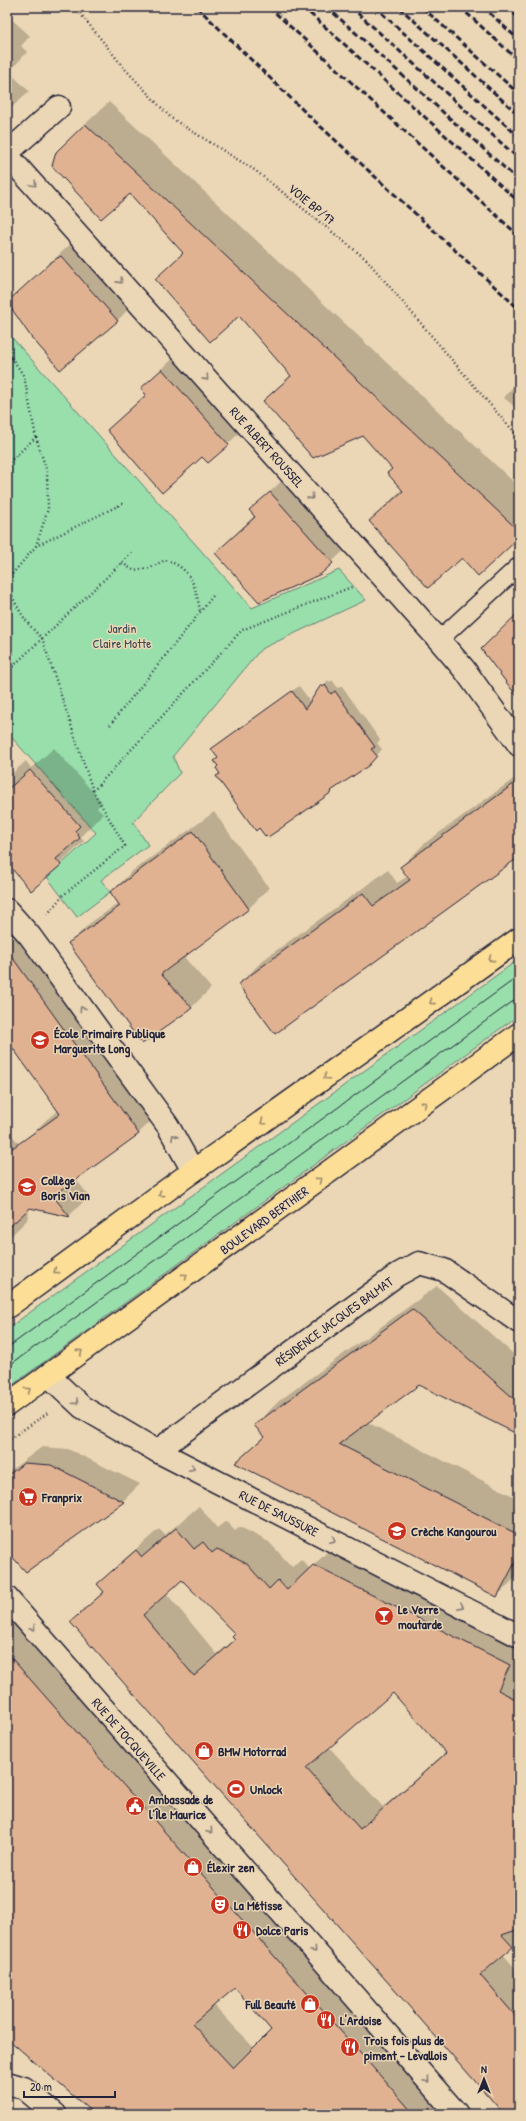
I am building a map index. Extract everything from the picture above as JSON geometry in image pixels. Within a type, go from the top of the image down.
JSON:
[{"type":"main road","points":[[7,1307],[193,1171],[519,939]]},
{"type":"main road","name":"BOULEVARD BERTHIER","points":[[7,1405],[519,1034]]},
{"type":"street","points":[[7,154],[59,107]]},
{"type":"street","name":"RUE ALBERT ROUSSEL","points":[[7,154],[439,640],[464,669],[519,745]]},
{"type":"street","points":[[439,640],[519,566]]},
{"type":"street","points":[[7,910],[30,936],[168,1126],[193,1171]]},
{"type":"street","name":"RÉSIDENCE JACQUES BALMAT","points":[[157,1451],[397,1275],[419,1263],[444,1270],[519,1322]]},
{"type":"street","name":"RUE DE SAUSSURE","points":[[48,1374],[82,1407],[157,1451],[519,1636]]},
{"type":"street","name":"RUE DE TOCQUEVILLE","points":[[7,1598],[457,2114]]},
{"type":"street","points":[[7,2083],[24,2088],[55,2114]]},
{"type":"path","name":"VOIE BP/17","points":[[75,7],[124,70],[171,118],[256,171],[366,259],[505,422],[519,436]]},
{"type":"path","points":[[7,351],[24,376],[36,437],[47,472],[48,509],[36,546],[7,580]]},
{"type":"path","points":[[7,464],[36,437]]},
{"type":"path","points":[[36,546],[124,503]]},
{"type":"path","points":[[7,672],[132,553]]},
{"type":"path","points":[[122,563],[133,570],[150,568],[165,560],[176,563],[188,574],[196,588],[200,611]]},
{"type":"path","points":[[93,791],[242,630],[354,587],[369,562]]},
{"type":"path","points":[[7,585],[19,613],[31,628],[42,638],[93,791],[125,846],[62,896],[30,936]]},
{"type":"path","points":[[110,724],[213,596]]},
{"type":"path","points":[[7,1441],[71,1397]]},
{"type":"green space","name":"Jardin Claire Motte","points":[[7,332],[252,608],[339,570],[366,600],[261,649],[173,756],[180,773],[133,822],[148,845],[101,880],[110,892],[77,917],[47,877],[96,833],[7,732]]},
{"type":"green space","points":[[519,959],[519,1015],[7,1389],[7,1329]]},
{"type":"building","points":[[85,124],[519,531],[519,538],[478,576],[462,558],[428,588],[369,521],[403,491],[387,473],[392,469],[363,436],[313,458],[263,401],[291,376],[239,316],[210,342],[155,279],[183,253],[130,194],[101,219],[52,166],[56,152]]},
{"type":"building","points":[[61,256],[118,321],[60,370],[31,337],[7,302],[51,262]]},
{"type":"building","points":[[162,369],[229,445],[208,463],[202,457],[162,493],[107,430],[146,395],[141,388]]},
{"type":"building","points":[[270,492],[333,563],[321,574],[259,602],[215,553],[255,517],[249,510]]},
{"type":"building","points":[[519,612],[519,699],[481,649]]},
{"type":"building","points":[[321,685],[323,687],[325,685],[331,694],[335,691],[375,747],[371,749],[377,756],[368,766],[331,791],[332,792],[268,837],[266,835],[265,836],[259,828],[256,831],[216,776],[220,774],[216,768],[218,766],[214,761],[218,758],[211,749],[292,691],[305,709]]},
{"type":"building","points":[[30,770],[80,826],[75,831],[80,838],[56,859],[61,865],[31,891],[7,863],[7,790]]},
{"type":"building","points":[[519,780],[519,857],[275,1034],[238,984],[363,893],[373,906],[410,880],[400,867]]},
{"type":"building","points":[[193,831],[249,909],[161,974],[192,1008],[142,1044],[68,943],[120,906],[110,892]]},
{"type":"building","name":"École Primaire Publique Marguerite Long","points":[[7,950],[139,1134],[53,1196],[70,1217],[30,1208],[7,1229],[7,1152],[60,1114],[7,1040]]},
{"type":"building","points":[[412,1309],[519,1403],[519,1435],[419,1385],[339,1444],[519,1535],[519,1555],[497,1597],[235,1463],[264,1437],[254,1425]]},
{"type":"building","points":[[24,1463],[51,1465],[124,1502],[26,1572],[7,1551],[7,1476]]},
{"type":"building","points":[[176,1528],[194,1549],[203,1542],[212,1553],[217,1549],[247,1564],[269,1589],[278,1580],[287,1590],[313,1565],[510,1665],[498,1690],[519,1701],[519,1929],[502,1935],[513,1947],[480,1975],[519,2020],[519,2114],[504,2114],[70,1622],[104,1592],[97,1584],[136,1550],[142,1557]],"holes":[[[182,1580],[235,1634],[232,1637],[235,1640],[194,1676],[143,1615]],[[393,1693],[446,1753],[360,1829],[306,1768]]]},
{"type":"building","points":[[7,1653],[414,2114],[94,2114],[8,2039]],"holes":[[[235,1988],[271,2030],[233,2068],[192,2024]]]},
{"type":"tram line","points":[[7,1348],[519,976]]},
{"type":"tram line","points":[[7,1367],[519,997]]},
{"type":"railway","points":[[197,7],[307,114],[519,309]]},
{"type":"railway","points":[[269,7],[519,236]]},
{"type":"railway","points":[[303,7],[519,202]]},
{"type":"railway","points":[[327,7],[519,181]]},
{"type":"railway","points":[[351,7],[519,159]]},
{"type":"railway","points":[[375,7],[519,137]]},
{"type":"railway","points":[[399,7],[519,115]]},
{"type":"railway","points":[[422,7],[519,94]]},
{"type":"railway","points":[[460,7],[519,61]]},
{"type":"railway","points":[[483,7],[519,40]]},
{"type":"railway","points":[[507,7],[519,18]]},
{"type":"place","name":"École Primaire Publique Marguerite Long","points":[[40,1040]]},
{"type":"place","name":"Collège Boris Vian","points":[[27,1187]]},
{"type":"place","name":"Franprix","points":[[28,1497]]},
{"type":"place","name":"Crèche Kangourou","points":[[397,1531]]},
{"type":"place","name":"Le Verre moutarde","points":[[384,1616]]},
{"type":"place","name":"BMW Motorrad","points":[[204,1751]]},
{"type":"place","name":"Unlock","points":[[236,1789]]},
{"type":"place","name":"Ambassade de l’Île Maurice","points":[[135,1806]]},
{"type":"place","name":"Élexir zen","points":[[193,1867]]},
{"type":"place","name":"La Métisse","points":[[220,1905]]},
{"type":"place","name":"Dolce Paris","points":[[242,1930]]},
{"type":"place","name":"Full Beauté","points":[[310,2004]]},
{"type":"place","name":"L'Ardoise","points":[[326,2020]]},
{"type":"place","name":"Trois fois plus de piment - Levallois","points":[[350,2047]]}]
